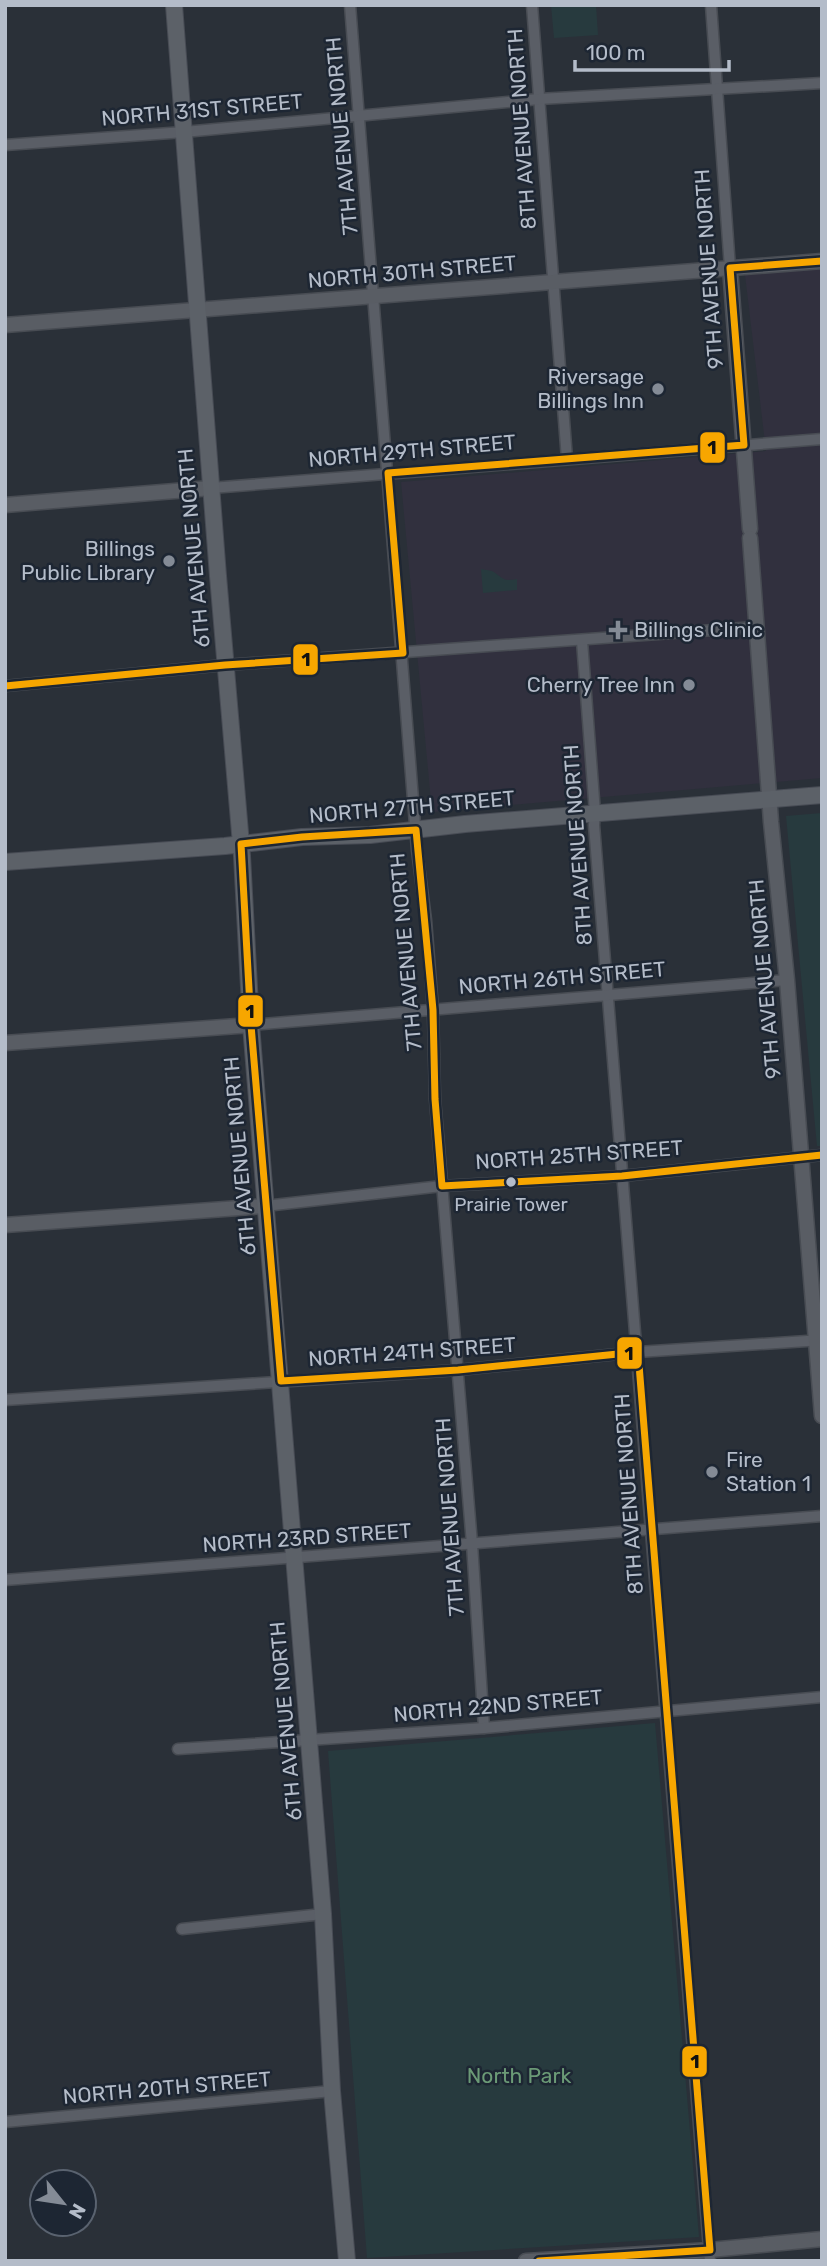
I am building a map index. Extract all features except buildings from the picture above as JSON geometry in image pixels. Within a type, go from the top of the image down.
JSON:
[{"type":"main road","name":"6TH AVENUE NORTH","points":[[174,5],[241,844],[251,1025],[323,1914],[332,2091],[347,2261]]},
{"type":"main road","name":"NORTH 27TH STREET","points":[[5,862],[822,795]]},
{"type":"street","name":"7TH AVENUE NORTH","points":[[351,5],[416,830],[433,1010],[435,1099],[472,1544],[484,1728]]},
{"type":"street","name":"8TH AVENUE NORTH","points":[[532,5],[567,459]]},
{"type":"street","name":"9TH AVENUE NORTH","points":[[711,5],[756,627],[788,980],[822,1416]]},
{"type":"street","name":"NORTH 31ST STREET","points":[[5,145],[184,132],[539,99],[822,83]]},
{"type":"street","name":"NORTH 30TH STREET","points":[[5,325],[822,261]]},
{"type":"street","name":"NORTH 29TH STREET","points":[[5,505],[822,439]]},
{"type":"street","points":[[5,686],[225,665],[756,627]]},
{"type":"street","name":"8TH AVENUE NORTH","points":[[582,640],[596,813],[594,825],[638,1352],[664,1711],[710,2255]]},
{"type":"street","name":"NORTH 26TH STREET","points":[[5,1043],[788,980]]},
{"type":"street","name":"NORTH 25TH STREET","points":[[5,1225],[265,1206],[442,1186],[622,1176],[822,1155]]},
{"type":"street","name":"NORTH 24TH STREET","points":[[5,1401],[458,1370],[638,1352],[818,1340]]},
{"type":"street","name":"NORTH 23RD STREET","points":[[5,1580],[822,1517]]},
{"type":"street","name":"NORTH 22ND STREET","points":[[178,1749],[484,1728],[822,1697]]},
{"type":"street","points":[[182,1929],[323,1914]]},
{"type":"street","name":"NORTH 20TH STREET","points":[[5,2122],[332,2091]]},
{"type":"street","points":[[532,2260],[710,2255],[822,2239]]},
{"type":"shaded area","name":"Billings Clinic","points":[[822,268],[822,778],[432,812],[401,482],[766,451],[745,275]]},
{"type":"green space","points":[[551,5],[596,5],[598,35],[554,38]]},
{"type":"green space","points":[[481,569],[492,571],[505,579],[517,579],[517,590],[483,593]]},
{"type":"green space","points":[[822,813],[822,1146],[817,1146],[786,816]]},
{"type":"green space","name":"North Park","points":[[655,1723],[699,2237],[367,2258],[328,1751]]},
{"type":"transit line","name":"1","points":[[5,686],[225,665],[403,653],[388,473],[744,445],[730,268],[822,261]]},
{"type":"transit line","name":"1","points":[[539,2261],[710,2250],[638,1352],[458,1370],[281,1381],[251,1025],[241,844],[302,837],[416,830],[433,1010],[435,1099],[442,1186],[622,1176],[822,1155]]},
{"type":"place","name":"Riversage Billings Inn","points":[[658,389]]},
{"type":"place","name":"Billings Public Library","points":[[169,561]]},
{"type":"place","name":"Billings Clinic","points":[[618,630]]},
{"type":"place","name":"Cherry Tree Inn","points":[[689,685]]},
{"type":"place","name":"Prairie Tower","points":[[511,1182]]},
{"type":"place","name":"Fire Station 1","points":[[712,1472]]}]
